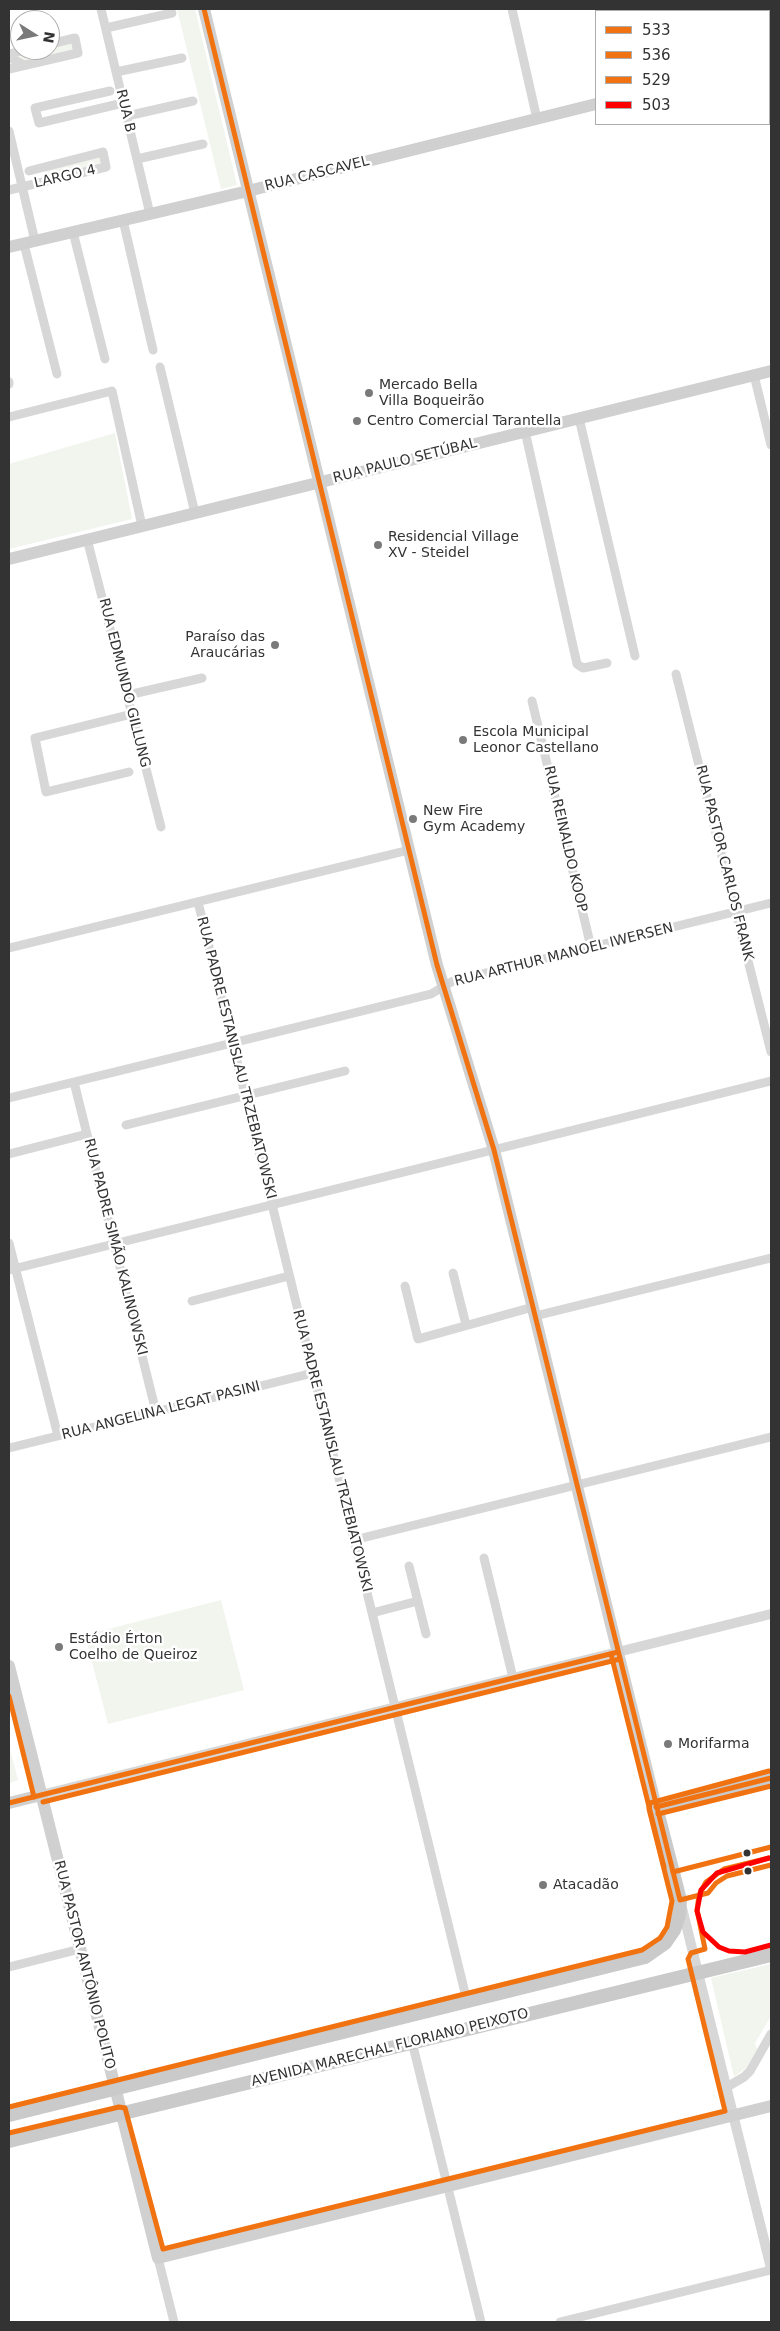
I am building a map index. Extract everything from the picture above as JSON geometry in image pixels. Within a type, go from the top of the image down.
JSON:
[{"type":"main road","points":[[204,9],[443,987],[494,1150],[680,1900]]},
{"type":"main road","name":"RUA CASCAVEL","points":[[9,247],[248,191],[595,104]]},
{"type":"main road","name":"RUA PAULO SETÚBAL","points":[[9,559],[771,371]]},
{"type":"main road","name":"RUA PASTOR ANTÔNIO POLITO","points":[[9,1666],[158,2258]]},
{"type":"main road","points":[[656,1807],[771,1778]]},
{"type":"main road","points":[[9,1803],[41,1795]]},
{"type":"main road","name":"AVENIDA MARECHAL FLORIANO PEIXOTO","points":[[9,2114],[652,1953],[665,1943],[674,1930],[679,1915],[680,1900]]},
{"type":"main road","name":"AVENIDA MARECHAL FLORIANO PEIXOTO","points":[[9,2142],[412,2042],[696,1966],[771,1954]]},
{"type":"main road","points":[[158,2258],[771,2106]]},
{"type":"street","name":"RUA B","points":[[101,9],[150,214]]},
{"type":"street","points":[[512,9],[538,119]]},
{"type":"street","points":[[106,28],[172,13]]},
{"type":"street","points":[[60,42],[75,38],[78,52],[60,56]]},
{"type":"street","points":[[9,55],[24,65]]},
{"type":"street","points":[[116,72],[182,58]]},
{"type":"street","points":[[9,69],[45,60]]},
{"type":"street","points":[[110,91],[35,108],[38,123],[123,103]]},
{"type":"street","points":[[90,96],[106,107]]},
{"type":"street","points":[[126,116],[193,101]]},
{"type":"street","points":[[9,131],[22,187],[29,242],[57,374]]},
{"type":"street","points":[[137,159],[203,144]]},
{"type":"street","name":"LARGO 4","points":[[9,190],[106,167],[103,152],[29,171]]},
{"type":"street","points":[[36,184],[44,167]]},
{"type":"street","points":[[123,220],[153,350]]},
{"type":"street","points":[[73,232],[105,359]]},
{"type":"street","points":[[160,367],[195,513]]},
{"type":"street","points":[[754,375],[771,445]]},
{"type":"street","points":[[9,417],[112,391],[142,526]]},
{"type":"street","points":[[579,418],[635,656]]},
{"type":"street","points":[[525,432],[577,664],[583,668],[607,663]]},
{"type":"street","name":"RUA EDMUNDO GILLUNG","points":[[87,539],[161,827]]},
{"type":"street","name":"RUA PASTOR CARLOS FRANK","points":[[676,674],[771,1052]]},
{"type":"street","points":[[128,695],[202,678]]},
{"type":"street","name":"RUA REINALDO KOOP","points":[[532,701],[591,947]]},
{"type":"street","points":[[128,772],[46,792],[35,738],[132,714]]},
{"type":"street","points":[[9,948],[409,850]]},
{"type":"street","name":"RUA PADRE ESTANISLAU TRZEBIATOWSKI","points":[[198,902],[466,2001]]},
{"type":"street","name":"RUA ARTHUR MANOEL IWERSEN","points":[[9,1098],[431,994],[453,981],[771,902]]},
{"type":"street","points":[[126,1125],[345,1070]]},
{"type":"street","points":[[12,1269],[771,1081]]},
{"type":"street","name":"RUA PADRE SIMÃO KALINOWSKI","points":[[74,1082],[156,1412]]},
{"type":"street","points":[[9,1154],[87,1134]]},
{"type":"street","points":[[9,1243],[12,1269],[58,1436]]},
{"type":"street","points":[[405,1286],[418,1339],[466,1325],[534,1312],[771,1258]]},
{"type":"street","points":[[453,1274],[466,1325]]},
{"type":"street","points":[[192,1301],[290,1276]]},
{"type":"street","name":"RUA ANGELINA LEGAT PASINI","points":[[9,1448],[313,1373]]},
{"type":"street","points":[[354,1540],[771,1437]]},
{"type":"street","points":[[484,1558],[513,1678]]},
{"type":"street","points":[[409,1566],[426,1634]]},
{"type":"street","points":[[372,1613],[418,1601]]},
{"type":"street","points":[[41,1795],[771,1614]]},
{"type":"street","points":[[560,2322],[771,2269],[680,1900]]},
{"type":"street","points":[[9,1967],[80,1949]]},
{"type":"street","points":[[727,2087],[750,2071],[771,2034]]},
{"type":"street","points":[[412,2042],[481,2322]]},
{"type":"street","name":"RUA PASTOR ANTÔNIO POLITO","points":[[158,2258],[174,2322]]},
{"type":"shaded area","points":[[177,9],[195,9],[237,185],[221,189]]},
{"type":"shaded area","points":[[73,42],[75,50],[60,54],[60,45]]},
{"type":"shaded area","points":[[101,156],[103,165],[43,179],[47,169]]},
{"type":"shaded area","points":[[115,433],[132,519],[9,549],[9,464]]},
{"type":"shaded area","points":[[221,1600],[244,1690],[108,1724],[85,1635]]},
{"type":"shaded area","points":[[9,1746],[18,1780],[9,1783]]},
{"type":"shaded area","points":[[771,1964],[771,2016],[755,2043],[757,2049],[747,2067],[734,2077],[711,1978]]},
{"type":"transit line","name":"533","points":[[204,9],[437,965],[494,1150],[680,1900],[708,1893],[716,1883],[727,1876],[771,1865]]},
{"type":"transit line","name":"533","points":[[9,1803],[618,1652]]},
{"type":"transit line","name":"536","points":[[611,1654],[664,1867]]},
{"type":"transit line","name":"536","points":[[43,1802],[620,1659]]},
{"type":"transit line","name":"536","points":[[9,1696],[34,1797]]},
{"type":"transit line","name":"529","points":[[9,2107],[642,1950],[660,1938],[667,1927],[672,1901],[649,1809],[650,1803],[769,1771]]},
{"type":"transit line","name":"533","points":[[656,1807],[771,1778]]},
{"type":"transit line","name":"536","points":[[658,1814],[771,1786]]},
{"type":"transit line","name":"536","points":[[673,1872],[771,1847]]},
{"type":"transit line","name":"529","points":[[9,2133],[119,2107],[125,2108],[163,2249],[725,2111],[688,1959],[691,1953],[705,1949],[697,1910],[699,1895],[706,1882],[724,1869],[769,1858]]},
{"type":"transit line","name":"503","points":[[769,1858],[717,1873],[701,1890],[697,1911],[703,1932],[719,1947],[729,1951],[745,1952],[771,1945]]},
{"type":"place","name":"Mercado Bella Villa Boqueirão","points":[[369,393]]},
{"type":"place","name":"Centro Comercial Tarantella","points":[[357,421]]},
{"type":"place","name":"Residencial Village XV - Steidel","points":[[378,545]]},
{"type":"place","name":"Paraíso das Araucárias","points":[[275,645]]},
{"type":"place","name":"Escola Municipal Leonor Castellano","points":[[463,740]]},
{"type":"place","name":"New Fire Gym Academy","points":[[413,819]]},
{"type":"place","name":"Estádio Érton Coelho de Queiroz","points":[[59,1647]]},
{"type":"place","name":"Morifarma","points":[[668,1744]]},
{"type":"place","name":"Atacadão","points":[[543,1885]]}]
